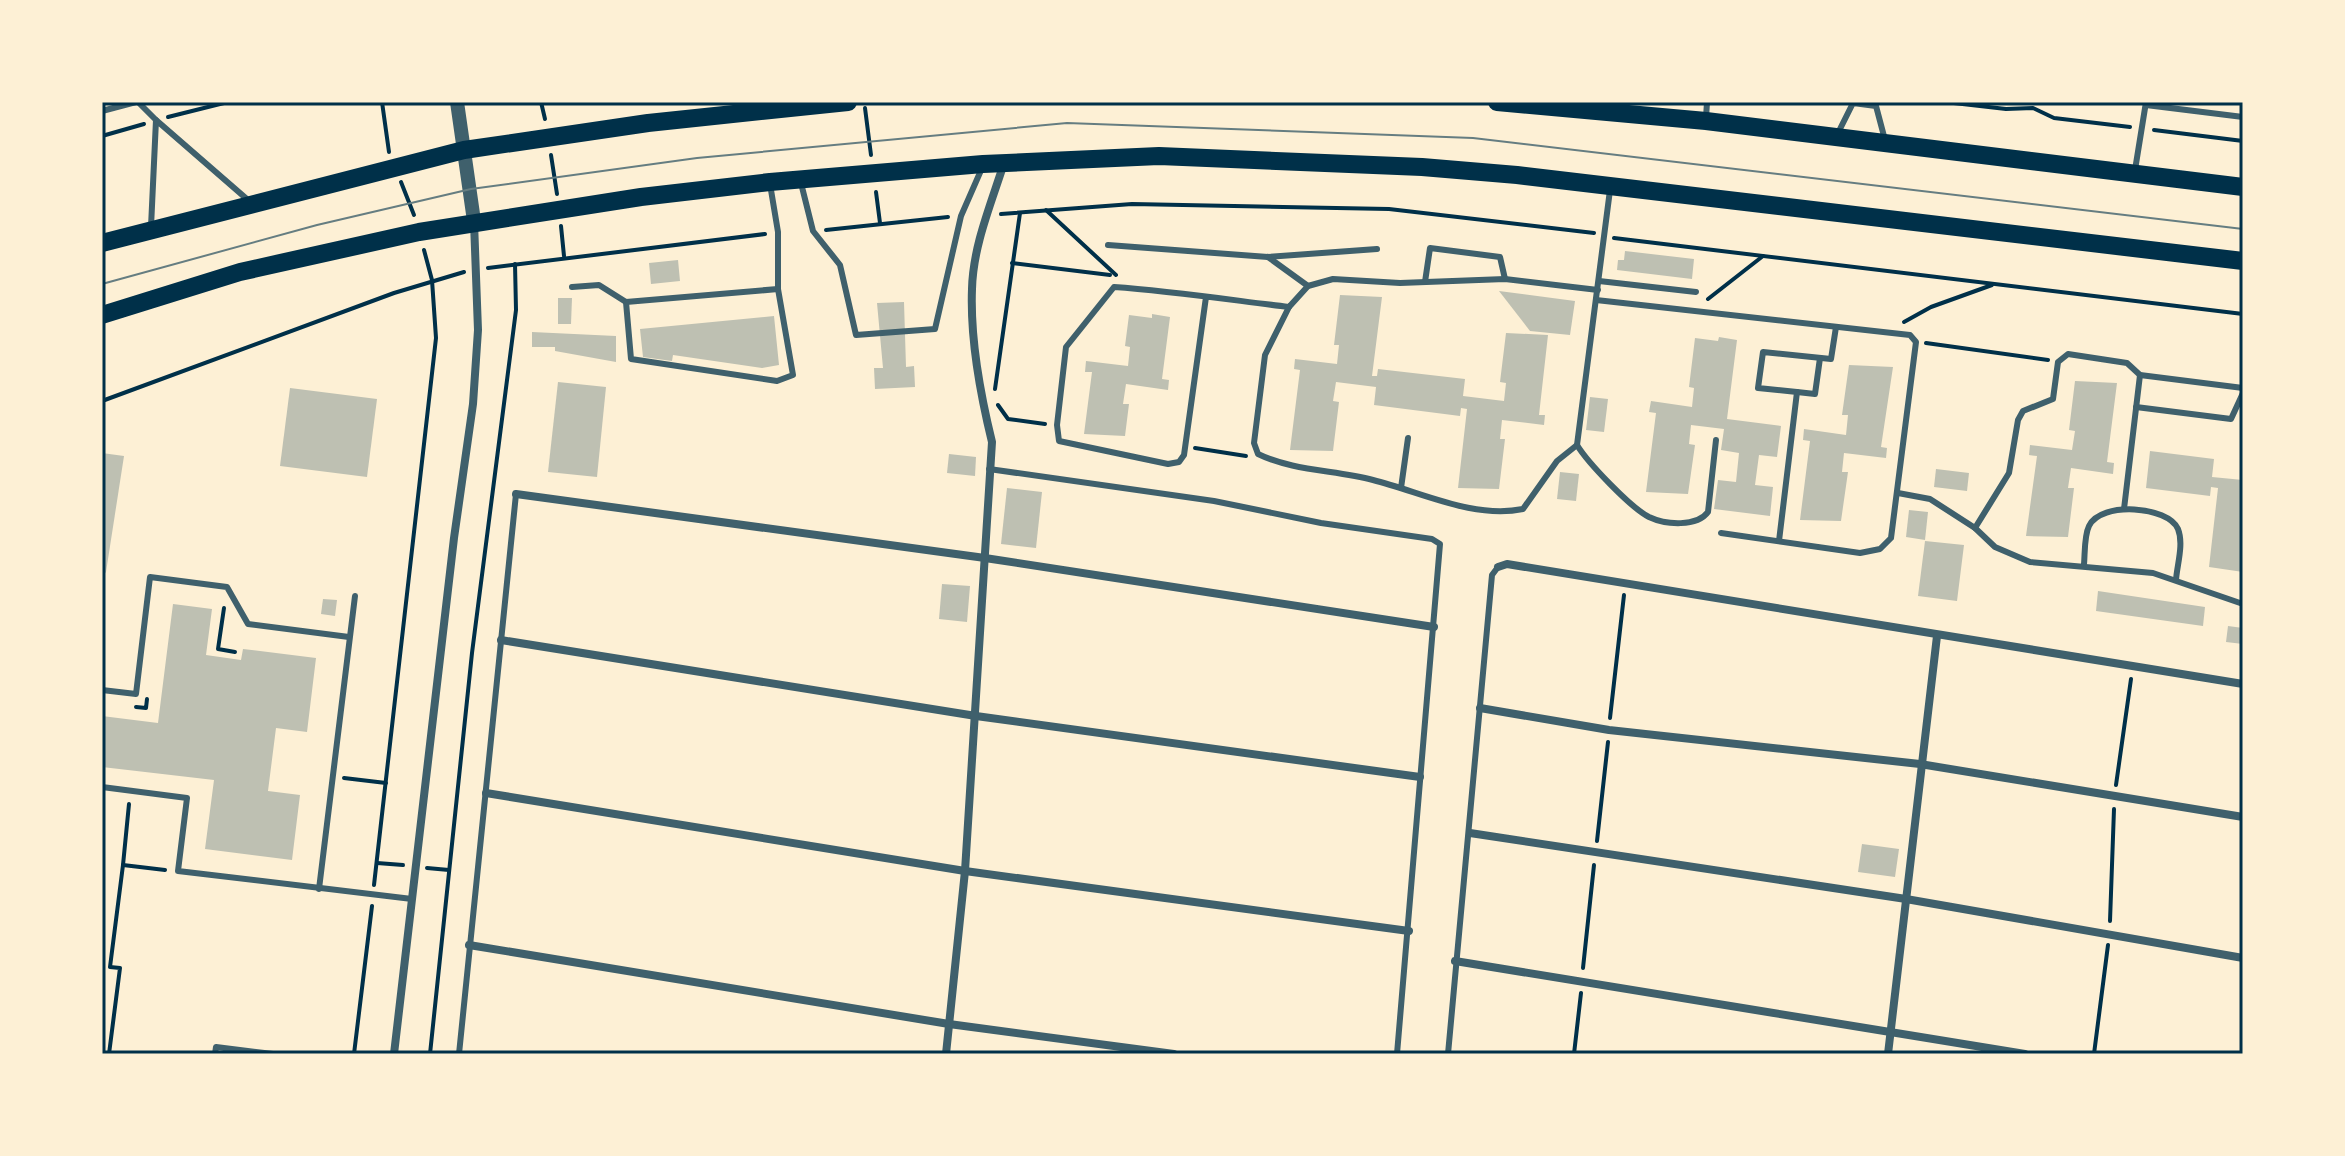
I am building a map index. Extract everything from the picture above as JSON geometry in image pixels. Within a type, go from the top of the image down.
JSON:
[{"type":"main road","points":[[102,243],[464,150],[547,135],[848,102]]},
{"type":"main road","points":[[1507,102],[1706,112],[1836,137],[2243,187]]},
{"type":"main road","points":[[102,315],[240,272],[474,221],[800,179],[983,164],[1159,156],[1422,167],[1611,186],[2243,261]]},
{"type":"street","points":[[394,1054],[473,404],[478,330],[474,221],[457,102]]},
{"type":"street","points":[[946,1054],[965,871],[992,442],[980,392],[972,290],[986,214],[1004,163]]},
{"type":"street","points":[[516,494],[985,558],[1434,627]]},
{"type":"street","points":[[1498,567],[1507,564],[2243,684]]},
{"type":"street","points":[[1888,1054],[1937,636]]},
{"type":"street","points":[[501,640],[976,716],[1420,777]]},
{"type":"street","points":[[1480,708],[1609,730],[1920,764],[2243,817]]},
{"type":"street","points":[[486,793],[965,871],[1409,931]]},
{"type":"street","points":[[1470,833],[1906,899],[2243,958]]},
{"type":"street","points":[[469,945],[949,1024],[1174,1054]]},
{"type":"street","points":[[1455,961],[2025,1054]]},
{"type":"lane","points":[[102,111],[137,102],[250,203]]},
{"type":"lane","points":[[1836,137],[1853,103],[1876,106],[1885,143]]},
{"type":"lane","points":[[2135,174],[2146,104],[2243,117]]},
{"type":"lane","points":[[150,230],[156,120]]},
{"type":"lane","points":[[800,179],[813,231],[840,265],[856,335],[935,329],[961,216],[983,164]]},
{"type":"lane","points":[[626,302],[631,359],[777,381],[793,375],[778,289],[778,232],[770,182]]},
{"type":"lane","points":[[1611,186],[1577,445],[1588,462],[1649,517],[1690,523],[1701,521],[1708,512],[1716,440]]},
{"type":"lane","points":[[1108,245],[1268,257],[1377,249]]},
{"type":"lane","points":[[1425,282],[1430,248],[1500,257],[1505,279]]},
{"type":"lane","points":[[1268,257],[1308,286]]},
{"type":"lane","points":[[1577,445],[1557,461],[1523,509],[1510,512],[1448,503],[1401,488],[1258,454],[1254,443],[1265,355],[1289,307],[1308,286],[1333,279],[1425,282],[1505,279],[1598,290]]},
{"type":"lane","points":[[1599,281],[1696,292]]},
{"type":"lane","points":[[572,287],[599,285],[626,302],[778,289]]},
{"type":"lane","points":[[1206,297],[1185,447],[1179,462],[1168,464],[1059,441],[1057,425],[1066,347],[1114,287],[1129,288],[1206,297],[1289,307]]},
{"type":"lane","points":[[1596,300],[1910,335],[1916,342],[1891,538],[1880,549],[1860,553],[1721,533]]},
{"type":"lane","points":[[1820,358],[1815,394],[1758,388],[1763,352],[1831,359],[1836,327]]},
{"type":"lane","points":[[1975,528],[2009,473],[2018,420],[2023,411],[2053,399],[2058,362],[2068,354],[2127,363],[2140,375],[2243,390],[2231,419],[2136,407]]},
{"type":"lane","points":[[2124,509],[2140,375]]},
{"type":"lane","points":[[1779,541],[1797,392]]},
{"type":"lane","points":[[1401,488],[1408,438]]},
{"type":"lane","points":[[989,469],[1214,501],[1321,523],[1432,539],[1440,544],[1442,552],[1397,1054]]},
{"type":"lane","points":[[1898,493],[1930,499],[1975,528],[1995,547],[2030,562],[2084,564],[2153,573],[2243,604]]},
{"type":"lane","points":[[459,1054],[516,494]]},
{"type":"lane","points":[[2084,564],[2089,526],[2102,513],[2124,509],[2167,516],[2177,527],[2180,540],[2176,580]]},
{"type":"lane","points":[[1448,1054],[1492,575],[1498,567]]},
{"type":"lane","points":[[102,690],[136,694],[150,577],[227,587],[248,624],[349,637]]},
{"type":"lane","points":[[319,889],[355,596]]},
{"type":"lane","points":[[102,787],[187,798],[178,871],[412,899]]},
{"type":"lane","points":[[215,1054],[216,1047],[273,1054]]},
{"type":"path","points":[[354,1054],[436,338],[432,280],[419,232],[387,146],[382,102]]},
{"type":"path","points":[[541,102],[564,256]]},
{"type":"path","points":[[1945,102],[2006,109],[2033,108],[2054,118],[2243,141]]},
{"type":"path","points":[[1046,210],[1129,288]]},
{"type":"path","points":[[1020,213],[994,399],[1008,419],[1057,425]]},
{"type":"path","points":[[1693,311],[1763,256]]},
{"type":"path","points":[[1011,263],[1117,276]]},
{"type":"path","points":[[102,401],[432,280],[512,264],[516,310],[472,653],[430,1054]]},
{"type":"path","points":[[1885,332],[1931,307],[1996,284]]},
{"type":"path","points":[[1916,342],[2058,362]]},
{"type":"path","points":[[1185,447],[1244,456],[1258,454]]},
{"type":"path","points":[[1574,1054],[1625,584]]},
{"type":"path","points":[[225,599],[218,649],[235,652]]},
{"type":"path","points":[[2094,1054],[2110,935],[2114,796],[2133,666]]},
{"type":"path","points":[[131,706],[146,708],[148,693]]},
{"type":"path","points":[[350,779],[386,783]]},
{"type":"path","points":[[109,1054],[120,968],[110,967],[130,814]]},
{"type":"path","points":[[123,865],[129,859]]},
{"type":"path","points":[[155,869],[156,862]]},
{"type":"path","points":[[123,865],[165,870]]},
{"type":"building","points":[[1625,251],[1694,259],[1692,279],[1617,270],[1618,260],[1624,260]]},
{"type":"building","points":[[678,260],[680,281],[651,284],[649,263]]},
{"type":"building","points":[[1499,291],[1575,301],[1570,335],[1530,331]]},
{"type":"building","points":[[1340,295],[1382,297],[1372,376],[1377,376],[1378,369],[1465,379],[1463,396],[1504,401],[1506,383],[1500,382],[1506,333],[1548,335],[1539,415],[1545,415],[1544,425],[1502,420],[1500,439],[1505,439],[1499,489],[1458,488],[1467,409],[1461,408],[1460,416],[1374,405],[1376,387],[1336,382],[1333,401],[1339,402],[1333,451],[1290,450],[1300,370],[1294,369],[1295,359],[1337,364],[1339,345],[1334,345]]},
{"type":"building","points":[[558,298],[572,298],[571,324],[558,324]]},
{"type":"building","points":[[904,302],[906,367],[914,366],[915,387],[875,389],[874,368],[883,368],[877,303]]},
{"type":"building","points":[[1152,314],[1170,317],[1162,379],[1169,380],[1168,390],[1126,384],[1123,404],[1129,404],[1125,436],[1084,434],[1092,372],[1085,372],[1086,361],[1128,366],[1130,347],[1125,346],[1129,315],[1152,318]]},
{"type":"building","points":[[774,316],[779,365],[762,368],[673,355],[672,361],[643,357],[640,329]]},
{"type":"building","points":[[532,332],[616,336],[616,362],[555,351],[555,347],[532,347]]},
{"type":"building","points":[[1719,337],[1737,340],[1727,419],[1781,426],[1777,457],[1759,455],[1755,485],[1773,487],[1770,516],[1714,509],[1718,480],[1736,482],[1739,453],[1721,450],[1724,429],[1691,425],[1689,444],[1695,445],[1688,494],[1646,492],[1656,413],[1649,412],[1651,401],[1692,407],[1694,388],[1689,387],[1695,338],[1718,341]]},
{"type":"building","points":[[1849,365],[1893,367],[1881,447],[1887,448],[1886,458],[1844,453],[1842,472],[1848,472],[1841,521],[1800,520],[1810,441],[1803,440],[1804,429],[1846,435],[1848,415],[1842,415]]},
{"type":"building","points":[[2075,381],[2117,383],[2107,462],[2114,463],[2113,474],[2071,468],[2068,488],[2074,488],[2068,537],[2026,536],[2037,456],[2029,455],[2030,445],[2072,450],[2075,431],[2069,430]]},
{"type":"building","points":[[558,382],[606,387],[597,477],[548,472]]},
{"type":"building","points":[[290,388],[377,399],[367,477],[280,466]]},
{"type":"building","points":[[1590,397],[1608,399],[1604,432],[1586,430]]},
{"type":"building","points":[[2150,451],[2214,459],[2212,477],[2243,480],[2243,572],[2209,567],[2218,488],[2211,487],[2210,496],[2146,488]]},
{"type":"building","points":[[102,453],[124,456],[106,572],[102,577]]},
{"type":"building","points":[[949,454],[976,457],[975,476],[947,473]]},
{"type":"building","points":[[1936,469],[1969,473],[1967,491],[1934,487]]},
{"type":"building","points":[[1560,472],[1579,474],[1576,501],[1557,499]]},
{"type":"building","points":[[1007,488],[1042,492],[1036,548],[1001,544]]},
{"type":"building","points":[[1909,510],[1928,512],[1925,540],[1906,537]]},
{"type":"building","points":[[1925,541],[1964,545],[1957,601],[1918,596]]},
{"type":"building","points":[[942,584],[970,586],[967,622],[939,619]]},
{"type":"building","points":[[2098,591],[2205,607],[2203,626],[2096,611]]},
{"type":"building","points":[[323,599],[337,600],[335,616],[321,614]]},
{"type":"building","points":[[173,604],[212,609],[206,655],[241,660],[243,649],[316,658],[307,732],[276,728],[268,791],[300,795],[292,860],[205,849],[214,780],[102,767],[102,716],[158,723]]},
{"type":"building","points":[[2228,626],[2243,628],[2243,644],[2226,642]]},
{"type":"building","points":[[1862,844],[1899,849],[1895,877],[1858,872]]},
{"type":"tram line","points":[[102,284],[317,225],[471,189],[697,158],[1067,123],[1473,138],[2243,229]]}]
